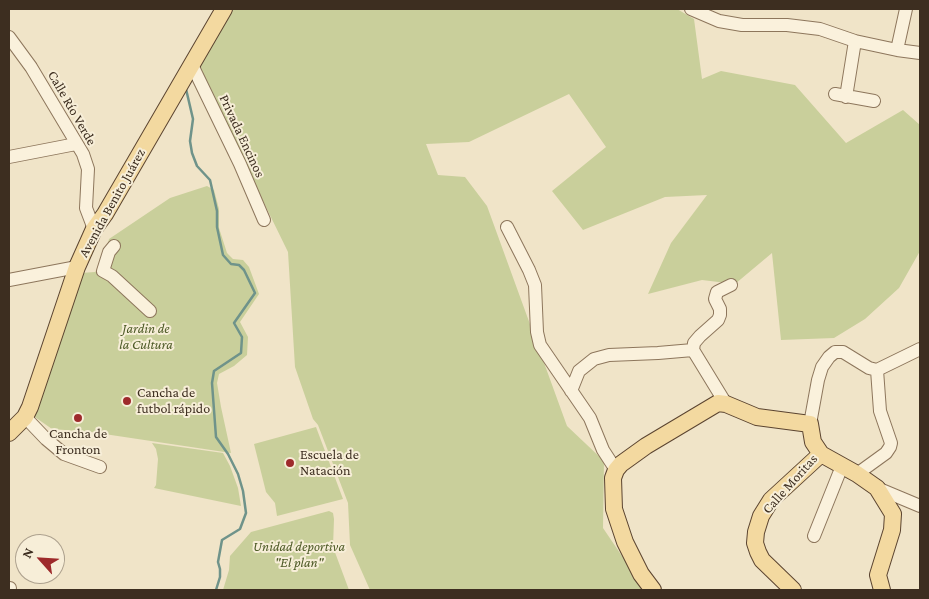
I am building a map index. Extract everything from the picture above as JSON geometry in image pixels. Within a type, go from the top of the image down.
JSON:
[{"type":"main road","name":"Avenida Benito Juárez","points":[[9,433],[25,417],[30,407],[77,268],[94,229],[194,68],[200,48],[224,9]]},
{"type":"main road","points":[[653,590],[641,574],[625,542],[614,509],[613,478],[616,470],[646,446],[718,403],[726,404],[757,417],[810,424]]},
{"type":"main road","name":"Calle Moritas","points":[[793,590],[762,560],[755,543],[756,532],[761,516],[771,500],[820,454],[813,442],[810,424]]},
{"type":"main road","points":[[820,454],[857,474],[877,488],[892,514],[892,530],[878,575],[882,590]]},
{"type":"street","points":[[691,9],[719,21],[742,25],[787,25],[820,29],[855,42],[920,53]]},
{"type":"street","points":[[897,50],[906,9]]},
{"type":"street","name":"Calle Río Verde","points":[[9,37],[32,67],[83,154],[88,169],[86,208],[94,229]]},
{"type":"street","points":[[855,42],[841,96],[874,101]]},
{"type":"street","name":"Privada Encinos","points":[[194,68],[240,164],[264,220]]},
{"type":"street","points":[[9,157],[40,153],[76,144]]},
{"type":"street","points":[[506,227],[535,285],[537,332],[540,345],[590,418],[603,450],[616,470]]},
{"type":"street","points":[[114,246],[109,252],[103,271],[108,273],[150,311]]},
{"type":"street","points":[[9,280],[77,268]]},
{"type":"street","points":[[726,404],[693,350],[694,343],[720,316],[720,309],[715,299],[717,292],[731,285]]},
{"type":"street","points":[[810,424],[822,367],[835,352],[843,352],[870,368],[877,370],[920,349]]},
{"type":"street","points":[[571,391],[579,371],[594,359],[609,354],[658,354],[693,350]]},
{"type":"street","points":[[857,474],[886,453],[891,443],[880,412],[877,370]]},
{"type":"street","points":[[25,417],[46,439],[64,454],[100,467]]},
{"type":"street","points":[[814,536],[842,466]]},
{"type":"street","points":[[877,488],[920,506]]},
{"type":"green space","points":[[228,9],[677,9],[694,19],[702,79],[721,71],[795,85],[846,143],[903,110],[920,125],[920,251],[899,288],[865,319],[834,338],[781,340],[772,253],[735,284],[702,280],[648,294],[671,243],[707,195],[665,197],[583,230],[552,191],[606,147],[569,94],[469,142],[426,144],[438,175],[465,177],[487,206],[567,426],[604,461],[603,528],[645,590],[370,590],[350,545],[348,503],[318,425],[313,419],[295,367],[288,252],[194,60]]},
{"type":"green space","name":"Jardin de la Cultura","points":[[207,186],[214,190],[219,209],[219,228],[227,253],[233,259],[243,260],[249,267],[259,294],[240,322],[248,337],[247,355],[234,366],[219,374],[217,383],[231,453],[91,432],[52,429],[32,415],[81,273],[95,272],[102,268],[109,239],[170,198]]},
{"type":"green space","points":[[316,427],[343,499],[277,516],[275,503],[266,492],[254,444]]},
{"type":"green space","points":[[152,443],[223,453],[238,488],[241,506],[154,488],[156,485],[158,459],[156,449]]},
{"type":"green space","name":"Unidad deportiva \"El plan\"","points":[[329,511],[333,513],[334,519],[333,547],[349,590],[223,590],[229,570],[230,556],[251,532]]},
{"type":"waterway","points":[[186,89],[193,119],[190,141],[192,153],[197,166],[210,180],[217,211],[217,227],[223,255],[231,264],[239,265],[244,270],[255,293],[234,323],[242,337],[241,353],[214,371],[212,383],[216,437],[228,454],[238,474],[246,513],[240,529],[222,540],[218,562],[220,577],[216,590]]},
{"type":"place","name":"Cancha de futbol rápido","points":[[127,401]]},
{"type":"place","name":"Cancha de Fronton","points":[[78,418]]},
{"type":"place","name":"Escuela de Natación","points":[[290,463]]}]
